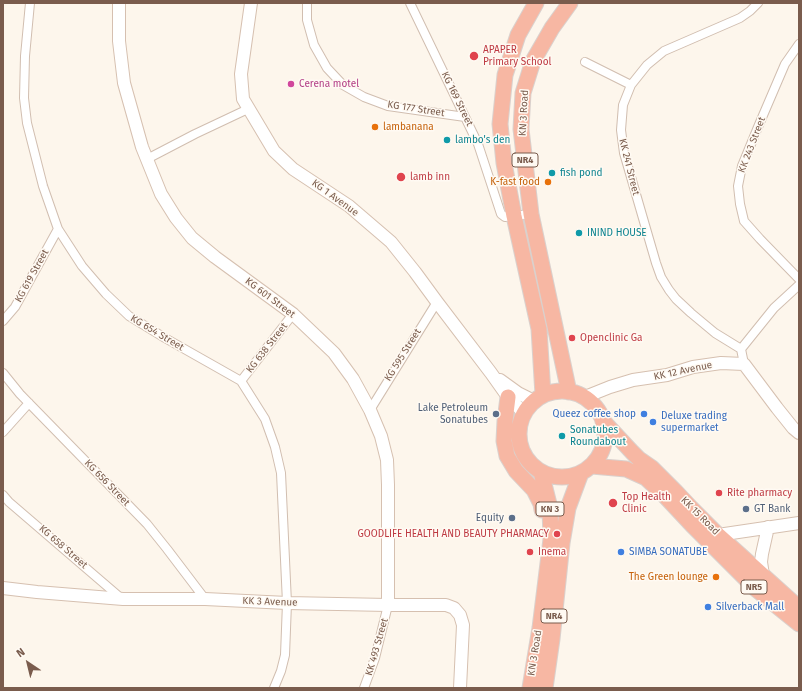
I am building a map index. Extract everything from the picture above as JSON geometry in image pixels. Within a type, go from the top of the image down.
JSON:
[{"type":"highway","name":"NR4","points":[[536,3],[518,35],[505,75],[500,124],[504,163],[514,216],[539,329],[539,398]]},
{"type":"highway","name":"KN 3 Road","points":[[569,392],[531,214],[521,129],[524,93],[533,61],[552,28],[570,3]]},
{"type":"highway","points":[[556,391],[569,392],[585,397],[597,408],[604,422],[605,438],[601,453],[587,469],[568,477],[554,477],[541,472],[530,464],[522,452],[518,437],[520,424],[524,413],[539,398],[556,391]]},
{"type":"highway","points":[[508,397],[504,441],[507,456],[516,471],[534,490],[541,504],[545,526],[554,543]]},
{"type":"highway","name":"KK 15 Road","points":[[604,422],[639,459],[652,468],[718,535],[799,608]]},
{"type":"highway","name":"KN 3","points":[[554,543],[568,508],[587,469]]},
{"type":"highway","name":"KK 15 Road","points":[[587,469],[626,469],[646,478],[757,590],[799,624]]},
{"type":"highway","name":"KN 3","points":[[541,472],[550,508],[554,543]]},
{"type":"highway","name":"KN 3 Road","points":[[530,688],[554,543]]},
{"type":"highway","name":"KN 3 Road","points":[[545,688],[552,639],[554,543]]},
{"type":"main road","name":"KG 601 Street","points":[[119,3],[119,41],[124,83],[142,147],[161,194],[176,218],[192,238],[215,257],[293,314],[334,353],[353,379],[370,410],[381,436],[386,460],[388,485],[388,605]]},
{"type":"main road","name":"KG 1 Avenue","points":[[251,3],[241,74],[243,99],[274,151],[293,169],[349,206],[391,242],[508,397],[524,413]]},
{"type":"main road","name":"KK 12 Avenue","points":[[585,397],[633,380],[667,375],[693,367],[720,363],[744,364]]},
{"type":"main road","points":[[744,364],[792,428],[799,433]]},
{"type":"main road","name":"KG 1 Avenue","points":[[491,373],[518,393],[539,398]]},
{"type":"main road","points":[[718,535],[799,523]]},
{"type":"main road","points":[[763,574],[761,562],[768,527]]},
{"type":"main road","name":"KK 3 Avenue","points":[[3,588],[123,599],[205,599],[287,603],[446,605],[454,608],[460,614],[463,625],[460,688]]},
{"type":"street","name":"KG 654 Street","points":[[30,3],[24,56],[24,98],[26,117],[43,186],[58,229],[82,266],[106,294],[129,316],[241,382],[265,419],[275,447],[281,473],[287,603],[285,655],[281,671],[274,688]]},
{"type":"street","name":"KG 177 Street","points":[[307,3],[307,20],[314,45],[327,68],[343,84],[364,97],[388,106],[465,117]]},
{"type":"street","name":"KG 169 Street","points":[[410,3],[478,144],[501,214],[505,217],[514,216]]},
{"type":"street","name":"KK 241 Street","points":[[741,349],[715,333],[691,313],[676,299],[661,277],[624,153],[620,130],[623,105],[631,85],[647,65],[664,51],[740,18],[758,3]]},
{"type":"street","name":"KK 243 Street","points":[[799,44],[785,64],[742,166],[738,186],[744,220],[760,239],[799,279]]},
{"type":"street","points":[[585,62],[631,85]]},
{"type":"street","points":[[147,159],[248,109]]},
{"type":"street","points":[[514,216],[531,214]]},
{"type":"street","name":"KG 619 Street","points":[[3,321],[15,308],[58,229]]},
{"type":"street","points":[[744,364],[741,349],[774,308],[799,285]]},
{"type":"street","name":"KG 595 Street","points":[[370,410],[437,302]]},
{"type":"street","name":"KG 638 Street","points":[[241,382],[293,314]]},
{"type":"street","name":"KG 656 Street","points":[[3,373],[20,394],[147,524],[205,599]]},
{"type":"street","points":[[3,432],[29,403]]},
{"type":"street","name":"KG 658 Street","points":[[3,495],[15,507],[123,599]]},
{"type":"street","name":"KK 493 Street","points":[[364,688],[374,658],[388,605]]},
{"type":"place","name":"APAPER Primary School","points":[[474,56]]},
{"type":"place","name":"Cerena motel","points":[[291,84]]},
{"type":"place","name":"lambanana","points":[[375,127]]},
{"type":"place","name":"lambo's den","points":[[447,140]]},
{"type":"place","name":"fish pond","points":[[552,173]]},
{"type":"place","name":"lamb inn","points":[[401,177]]},
{"type":"place","name":"K-fast food","points":[[548,182]]},
{"type":"place","name":"ININD HOUSE","points":[[579,233]]},
{"type":"place","name":"Openclinic Ga","points":[[572,338]]},
{"type":"place","name":"Lake Petroleum Sonatubes","points":[[496,414]]},
{"type":"place","name":"Queez coffee shop","points":[[644,414]]},
{"type":"place","name":"Deluxe trading supermarket","points":[[653,422]]},
{"type":"place","name":"Sonatubes Roundabout","points":[[562,436]]},
{"type":"place","name":"Rite pharmacy","points":[[719,493]]},
{"type":"place","name":"Top Health Clinic","points":[[613,503]]},
{"type":"place","name":"GT Bank","points":[[746,509]]},
{"type":"place","name":"Equity","points":[[512,518]]},
{"type":"place","name":"GOODLIFE HEALTH AND BEAUTY PHARMACY","points":[[557,534]]},
{"type":"place","name":"Inema","points":[[530,552]]},
{"type":"place","name":"SIMBA SONATUBE","points":[[621,552]]},
{"type":"place","name":"The Green lounge","points":[[716,577]]},
{"type":"place","name":"Silverback Mall","points":[[708,607]]}]
